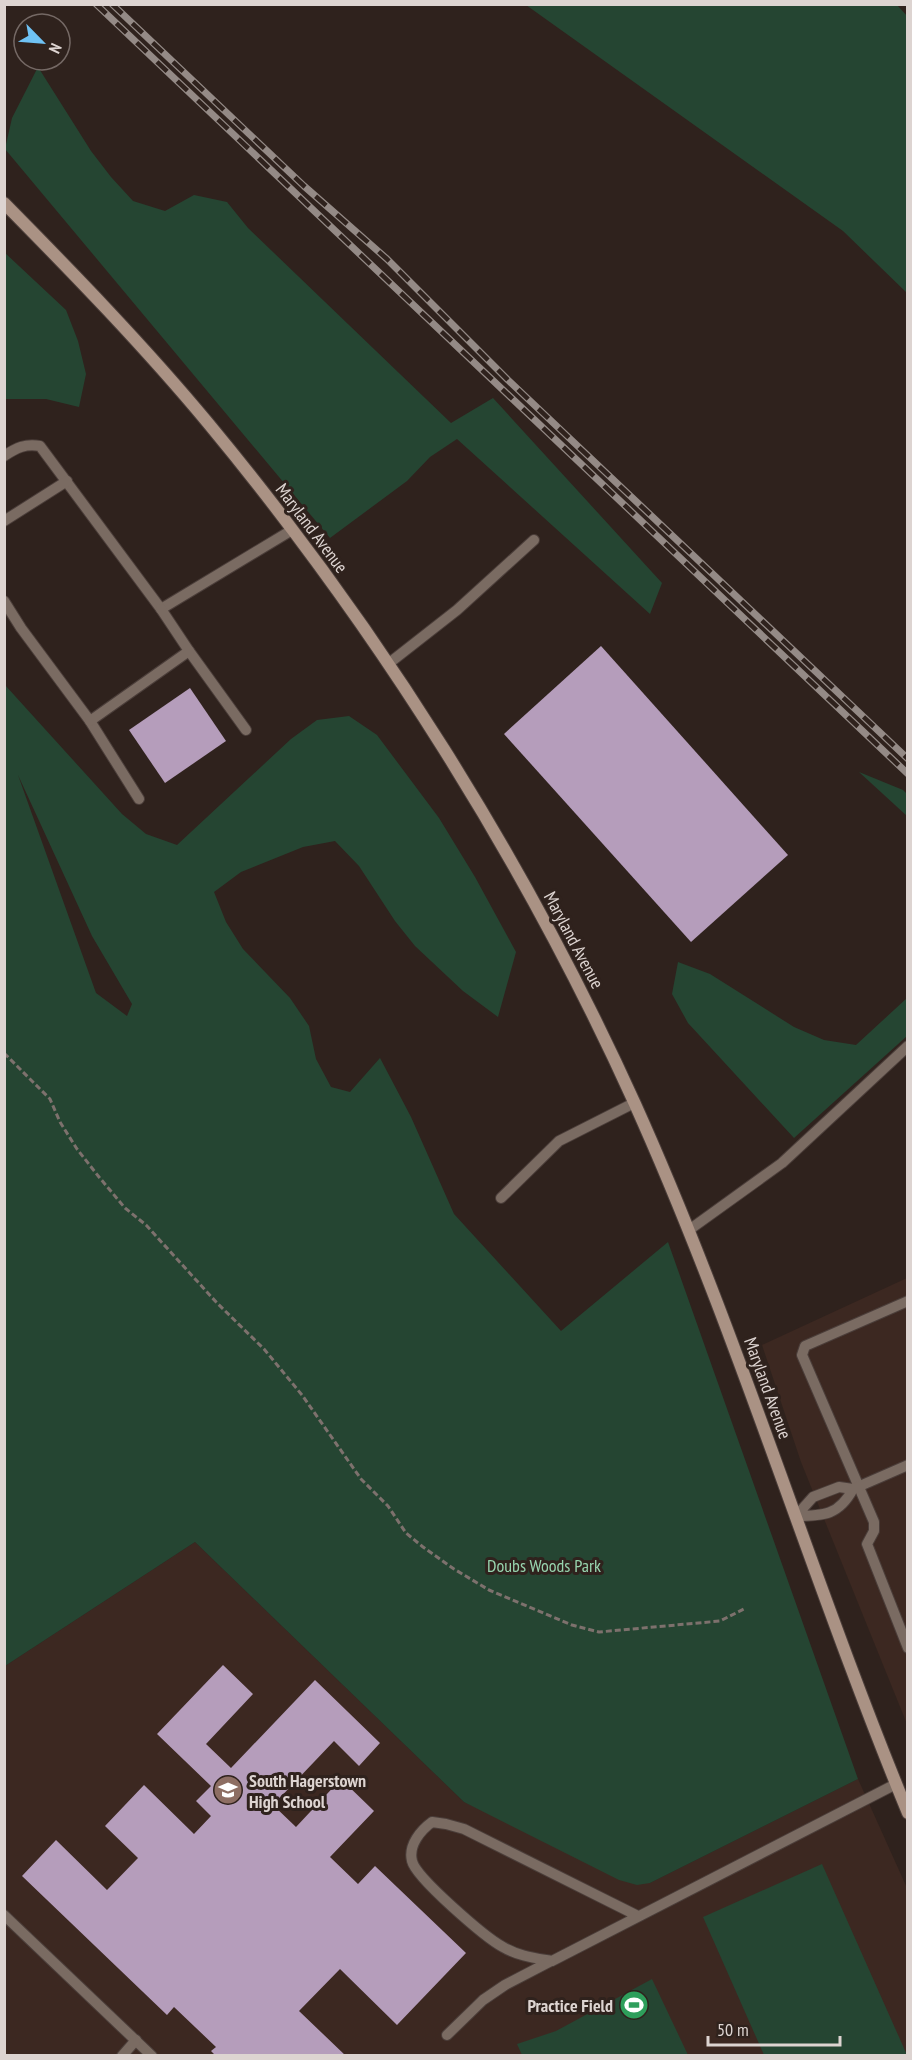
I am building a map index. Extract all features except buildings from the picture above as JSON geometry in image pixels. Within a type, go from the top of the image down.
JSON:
[{"type":"main road","name":"Maryland Avenue","points":[[4,203],[113,314],[208,423],[292,530],[388,664],[493,830],[569,966],[634,1103],[689,1230],[908,1813]]},
{"type":"lane","points":[[4,456],[15,448],[30,444],[40,446],[161,609],[246,730]]},
{"type":"lane","points":[[4,521],[67,481]]},
{"type":"lane","points":[[161,609],[292,530]]},
{"type":"lane","points":[[388,664],[457,610],[534,540]]},
{"type":"lane","points":[[4,601],[21,628],[90,720],[139,799]]},
{"type":"lane","points":[[90,720],[189,651]]},
{"type":"lane","points":[[689,1230],[782,1163],[908,1046]]},
{"type":"lane","points":[[501,1198],[559,1141],[634,1103]]},
{"type":"lane","points":[[908,1301],[805,1346],[802,1355],[856,1488],[873,1522],[874,1531],[867,1544],[908,1648]]},
{"type":"lane","points":[[796,1516],[813,1497],[839,1487],[856,1488],[908,1465]]},
{"type":"lane","points":[[796,1516],[819,1516],[844,1505],[856,1488]]},
{"type":"lane","points":[[447,2035],[483,2000],[505,1985],[896,1784]]},
{"type":"lane","points":[[552,1961],[524,1956],[488,1938],[420,1875],[412,1860],[414,1844],[421,1830],[432,1822],[464,1829],[638,1916]]},
{"type":"lane","points":[[4,1915],[152,2055]]},
{"type":"lane","points":[[122,2055],[136,2040]]},
{"type":"path","points":[[4,1053],[50,1099],[60,1122],[77,1149],[125,1208],[146,1225],[217,1303],[264,1349],[302,1395],[361,1479],[388,1506],[406,1533],[423,1547],[489,1590],[572,1625],[599,1632],[720,1621],[746,1608]]},
{"type":"shaded area","points":[[907,1278],[907,1724],[801,1462],[762,1345]]},
{"type":"shaded area","name":"South Hagerstown High School","points":[[195,1542],[464,1802],[650,1883],[858,1779],[907,1888],[907,2055],[5,2056],[5,1666]]},
{"type":"green space","points":[[526,5],[897,5],[908,17],[907,293],[843,231]]},
{"type":"green space","points":[[35,72],[41,72],[91,151],[133,201],[165,211],[194,195],[227,202],[248,228],[451,423],[493,398],[662,583],[650,614],[457,439],[430,457],[407,481],[330,538],[5,149],[12,118]]},
{"type":"green space","points":[[4,252],[66,310],[78,341],[86,374],[79,407],[46,399],[5,399]]},
{"type":"green space","name":"Doubs Woods Park","points":[[5,685],[122,814],[146,834],[177,845],[291,739],[317,720],[349,716],[377,735],[439,818],[475,877],[516,952],[498,1017],[463,991],[415,946],[395,921],[359,866],[335,841],[303,847],[241,872],[214,892],[226,922],[243,949],[290,998],[309,1026],[316,1059],[331,1087],[350,1092],[380,1058],[411,1117],[454,1214],[561,1331],[668,1242],[858,1779],[650,1883],[637,1885],[619,1880],[464,1802],[195,1542],[5,1666]],"holes":[[[18,775],[92,936],[132,1004],[127,1016],[96,993]]]},
{"type":"green space","points":[[859,772],[903,790],[907,794],[907,816]]},
{"type":"green space","points":[[678,962],[710,974],[794,1027],[824,1040],[856,1045],[907,998],[907,1036],[794,1138],[688,1023],[672,994]]},
{"type":"green space","points":[[822,1864],[907,2055],[764,2055],[703,1917]]},
{"type":"green space","name":"Practice Field","points":[[652,1979],[688,2055],[522,2055],[517,2044],[556,2031]]},
{"type":"railway","points":[[96,4],[908,774]]},
{"type":"railway","points":[[112,4],[304,186],[387,259],[508,380],[908,759]]},
{"type":"place","name":"South Hagerstown High School","points":[[228,1790]]},
{"type":"place","name":"Practice Field","points":[[634,2005]]}]
